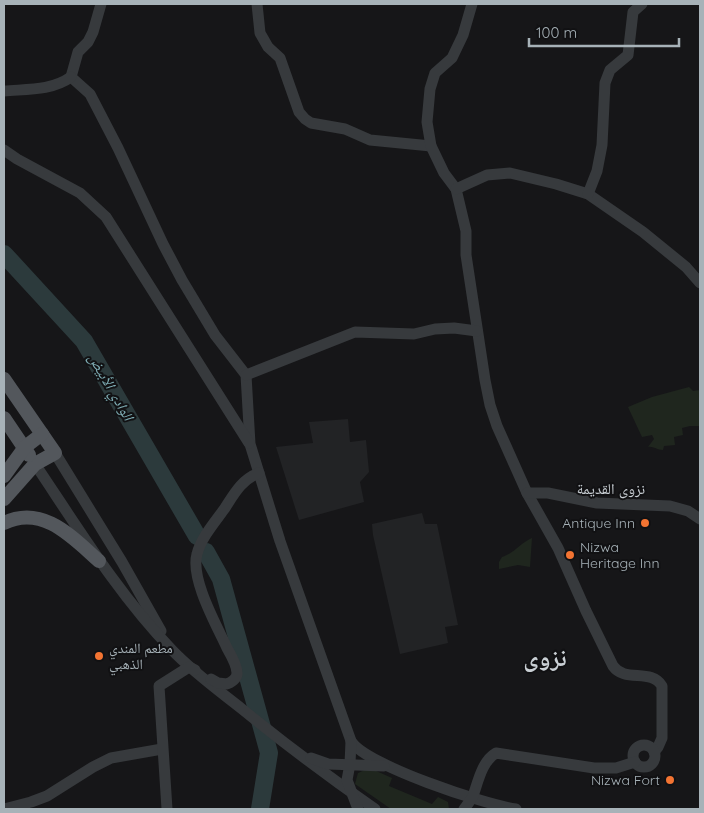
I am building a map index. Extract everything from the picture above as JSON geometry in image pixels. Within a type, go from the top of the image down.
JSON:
[{"type":"main road","points":[[4,379],[55,453],[35,464],[4,499]]},
{"type":"main road","points":[[4,418],[35,464]]},
{"type":"main road","points":[[4,476],[24,447],[42,434]]},
{"type":"main road","points":[[4,523],[26,518],[46,521],[61,528],[99,561]]},
{"type":"street","points":[[4,91],[44,88],[62,83],[72,77],[78,52],[88,42],[93,32],[101,4]]},
{"type":"street","points":[[257,4],[260,33],[268,46],[280,58],[299,112],[305,119],[311,123],[345,128],[370,140],[431,146]]},
{"type":"street","points":[[464,809],[472,798],[483,769],[490,758],[496,753],[594,768],[616,768],[635,762],[634,752],[638,747],[645,746],[654,752],[662,738],[662,686],[657,679],[652,677],[624,674],[616,670],[586,611],[558,548],[527,493],[499,431],[490,404],[466,255],[466,231],[456,189],[444,173],[431,146],[427,122],[430,89],[435,73],[452,58],[463,35],[472,4]]},
{"type":"street","points":[[588,194],[597,171],[602,145],[605,83],[610,70],[628,55],[633,12],[642,4]]},
{"type":"street","points":[[72,77],[90,94],[182,280],[215,336],[246,375],[250,444],[283,550],[351,741],[347,780],[358,809]]},
{"type":"street","points":[[4,150],[80,193],[106,217],[250,444]]},
{"type":"street","points":[[456,189],[487,175],[510,173],[588,194],[643,232],[686,267],[700,283]]},
{"type":"street","points":[[246,375],[356,332],[414,334],[435,329],[454,328],[477,331]]},
{"type":"street","points":[[55,453],[122,562],[172,650]]},
{"type":"street","points":[[35,464],[99,561],[137,611],[172,650],[189,667],[291,748],[375,809]]},
{"type":"street","points":[[189,667],[223,684],[227,684],[236,678],[237,673],[232,659],[207,606],[198,578],[196,554],[209,531],[242,483],[259,473]]},
{"type":"street","points":[[527,493],[548,493],[597,502],[670,506],[688,511],[700,519]]},
{"type":"street","points":[[167,809],[159,686],[189,667]]},
{"type":"street","points":[[351,741],[360,751],[387,767],[495,806],[516,809]]},
{"type":"street","points":[[291,748],[318,761],[338,765],[387,767]]},
{"type":"street","points":[[4,809],[47,796],[111,758],[162,750]]},
{"type":"shaded area","points":[[689,387],[693,391],[700,390],[700,426],[682,428],[683,435],[674,437],[675,445],[664,446],[663,450],[648,447],[654,439],[652,435],[642,437],[628,407],[652,397]]},
{"type":"shaded area","points":[[348,419],[350,442],[366,440],[369,472],[360,482],[364,502],[299,520],[276,447],[313,443],[309,422]]},
{"type":"shaded area","points":[[422,513],[425,524],[437,524],[458,625],[445,627],[448,643],[400,654],[372,524]]},
{"type":"shaded area","points":[[532,538],[530,567],[518,565],[499,569],[499,562],[502,557]]},
{"type":"shaded area","points":[[365,770],[374,770],[392,778],[389,786],[432,804],[438,797],[448,802],[449,809],[391,809],[355,784],[358,773]]},
{"type":"waterway","name":"الوادي الأبيض","points":[[4,254],[84,341],[197,536]]},
{"type":"waterway","name":"الوادي الأبيض","points":[[206,552],[221,579],[269,753],[260,809]]},
{"type":"place","name":"Antique Inn","points":[[645,523]]},
{"type":"place","name":"Nizwa Heritage Inn","points":[[570,555]]},
{"type":"place","name":"مطعم المندي الذهبي","points":[[99,656]]},
{"type":"place","name":"Nizwa Fort","points":[[670,780]]},
{"type":"district","name":"نزوى القديمة","points":[[611,489]]},
{"type":"district","name":"نزوى","points":[[545,658]]}]
